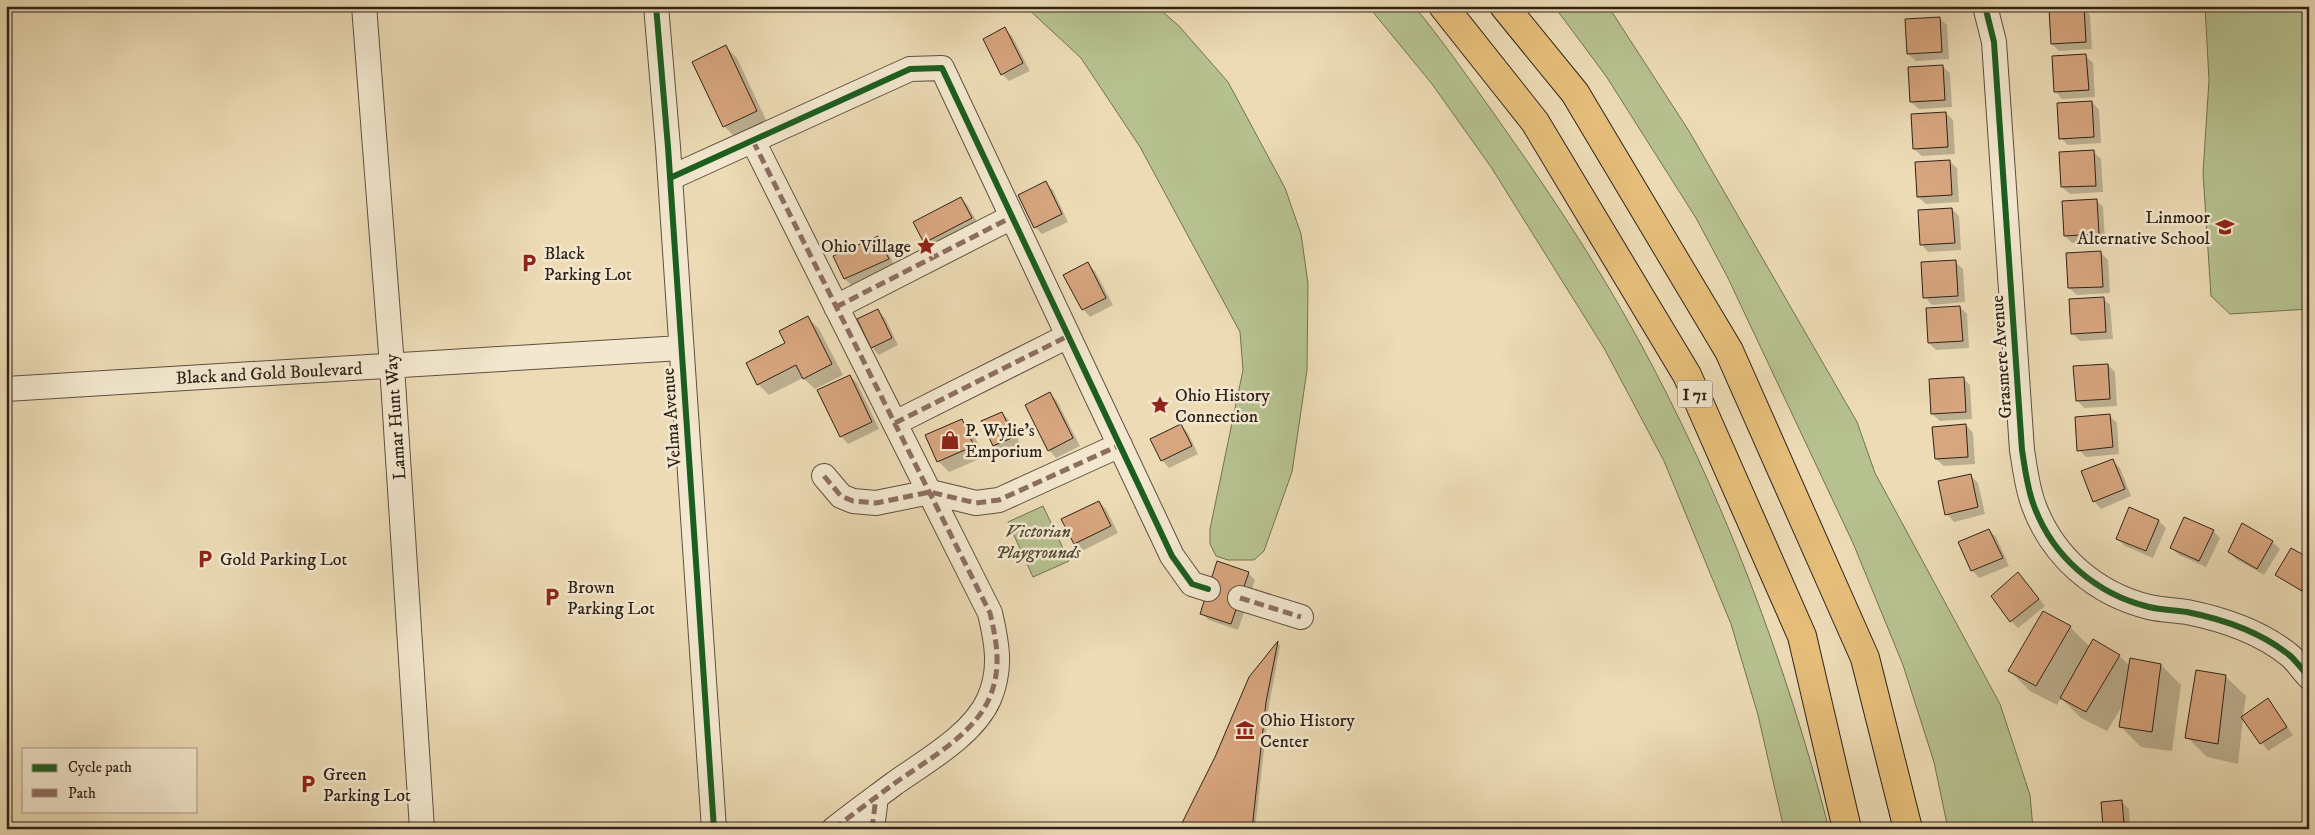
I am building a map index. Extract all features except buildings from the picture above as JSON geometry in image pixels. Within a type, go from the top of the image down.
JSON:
[{"type":"highway","name":"I 71","points":[[1444,6],[1535,122],[1687,375],[1802,636],[1847,829]]},
{"type":"highway","points":[[1504,6],[1575,93],[1729,350],[1865,658],[1908,829]]},
{"type":"street","name":"Lamar Hunt Way","points":[[364,6],[392,366],[422,829]]},
{"type":"street","name":"Velma Avenue","points":[[656,6],[670,178],[714,829]]},
{"type":"street","name":"Grasmere Avenue","points":[[1985,6],[1994,42],[2022,450],[2033,505],[2047,532],[2062,554],[2088,579],[2117,596],[2150,607],[2228,622],[2261,638],[2289,655],[2309,677]]},
{"type":"street","points":[[670,178],[910,70],[942,68],[1172,556],[1192,584],[1208,589]]},
{"type":"street","points":[[753,140],[990,613],[998,646],[997,672],[989,699],[973,724],[940,751],[834,829]]},
{"type":"street","points":[[836,307],[1012,216]]},
{"type":"street","points":[[895,423],[1068,336]]},
{"type":"street","name":"Black and Gold Boulevard","points":[[6,389],[681,348]]},
{"type":"street","points":[[824,476],[841,496],[853,501],[876,503],[930,492],[976,503],[999,500],[1120,445]]},
{"type":"street","points":[[1240,598],[1302,617]]},
{"type":"street","points":[[872,829],[876,797]]},
{"type":"green space","points":[[1025,6],[1156,6],[1179,26],[1228,82],[1285,188],[1301,234],[1308,283],[1307,370],[1292,472],[1264,551],[1254,560],[1228,560],[1216,556],[1210,544],[1210,529],[1243,370],[1240,332],[1140,147],[1081,58]]},
{"type":"green space","points":[[1368,6],[1414,6],[1454,58],[1531,166],[1587,251],[1622,310],[1669,397],[1724,517],[1771,640],[1792,702],[1812,765],[1829,829],[1784,829],[1758,715],[1731,624],[1664,461],[1604,348],[1491,167],[1432,84]]},
{"type":"green space","points":[[1554,6],[1608,6],[1689,131],[1857,422],[1875,473],[2000,704],[2030,795],[2033,829],[1948,829],[1934,762],[1903,665],[1853,543],[1727,276],[1696,218],[1606,76]]},
{"type":"green space","points":[[2205,6],[2309,6],[2309,309],[2230,314],[2211,296],[2203,173],[2209,80]]},
{"type":"green space","name":"Victorian Playgrounds","points":[[1043,506],[1069,561],[1033,577],[1008,522]]},
{"type":"marked path","points":[[753,141],[990,613],[995,635],[996,677],[989,699],[982,712],[948,746],[834,829]]},
{"type":"marked path","points":[[836,307],[1012,217]]},
{"type":"marked path","points":[[895,423],[1068,336]]},
{"type":"marked path","points":[[824,476],[841,496],[853,501],[876,503],[930,492],[976,503],[999,500],[1120,445]]},
{"type":"marked path","points":[[1240,598],[1301,617]]},
{"type":"marked path","points":[[872,829],[876,797]]},
{"type":"cycle path","points":[[656,6],[668,147],[714,829]]},
{"type":"cycle path","points":[[1985,6],[1994,42],[2022,450],[2026,478],[2034,506],[2042,524],[2065,557],[2094,583],[2111,593],[2149,607],[2187,612],[2240,627],[2277,646],[2294,659],[2309,677]]},
{"type":"cycle path","points":[[670,178],[910,69],[942,68],[1172,556],[1192,584],[1208,589]]},
{"type":"place","name":"Linmoor Alternative School","points":[[2225,227]]},
{"type":"place","name":"Ohio Village","points":[[926,246]]},
{"type":"place","name":"Black Parking Lot","points":[[529,263]]},
{"type":"place","name":"Ohio History Connection","points":[[1160,405]]},
{"type":"place","name":"P. Wylie's Emporium","points":[[950,440]]},
{"type":"place","name":"Gold Parking Lot","points":[[205,559]]},
{"type":"place","name":"Brown Parking Lot","points":[[552,597]]},
{"type":"place","name":"Ohio History Center","points":[[1245,730]]},
{"type":"place","name":"Green Parking Lot","points":[[308,784]]}]
